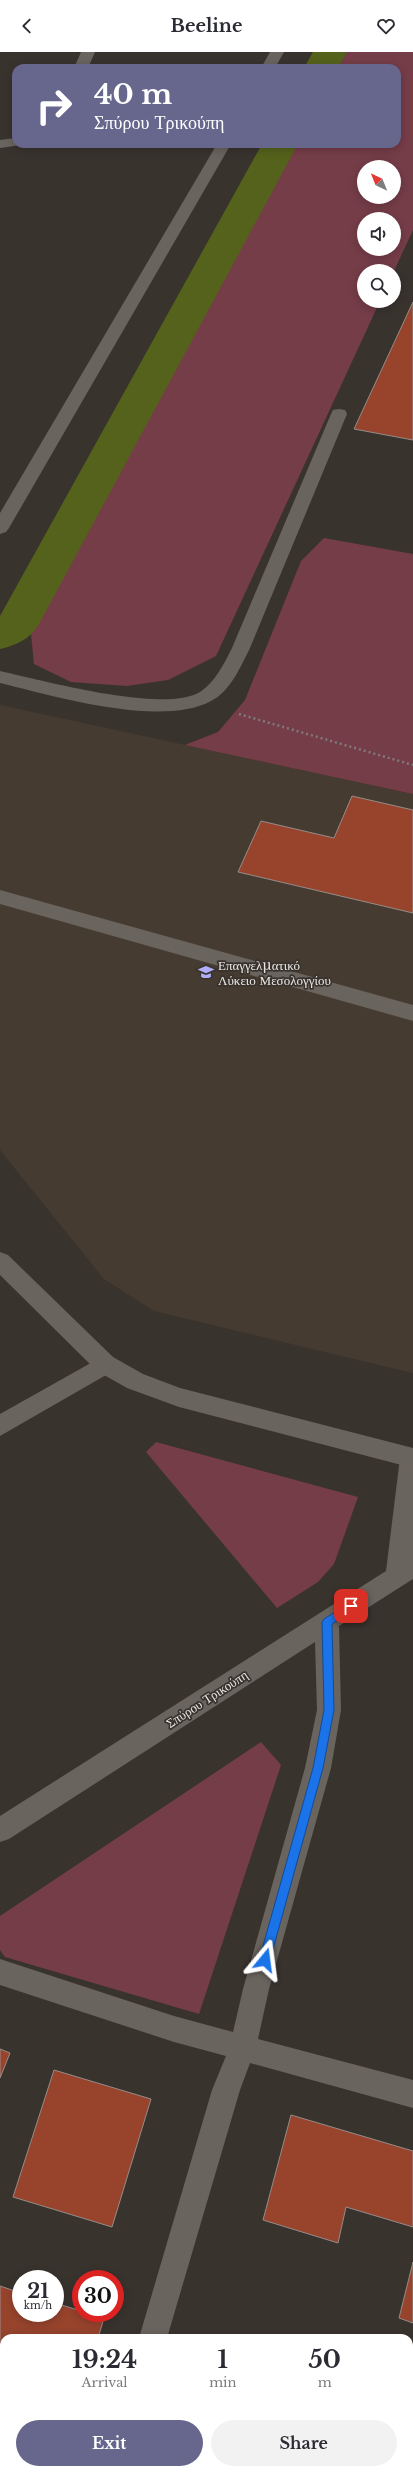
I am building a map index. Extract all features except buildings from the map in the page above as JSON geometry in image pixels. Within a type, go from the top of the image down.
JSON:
[{"type":"street","points":[[83,64],[88,52]]},
{"type":"street","points":[[270,64],[277,52]]},
{"type":"street","points":[[0,144],[12,142]]},
{"type":"street","points":[[0,528],[222,148]]},
{"type":"street","points":[[0,677],[93,696],[152,705],[185,703],[205,696],[225,676],[241,648],[338,414]]},
{"type":"street","points":[[0,897],[413,1013]]},
{"type":"street","points":[[0,1261],[105,1364],[135,1381],[179,1397],[413,1458],[405,1571]]},
{"type":"street","points":[[0,1426],[105,1364]]},
{"type":"street","name":"Σπύρου Τρικούπη","points":[[0,1830],[405,1571]]},
{"type":"street","points":[[154,2334],[226,2090],[243,2047],[256,1989],[318,1768],[329,1710],[327,1622]]},
{"type":"street","points":[[0,1972],[174,2029],[413,2094]]},
{"type":"path","points":[[205,696],[237,714],[413,765]]},
{"type":"shaded area","points":[[345,52],[413,52],[413,230],[401,256],[401,212],[357,212],[357,256],[401,256],[397,264],[357,264],[357,308],[377,308],[216,656],[168,680],[127,686],[71,682],[34,664],[31,634],[294,148],[401,148],[401,64],[339,64]]},
{"type":"shaded area","points":[[324,538],[413,554],[413,794],[185,745],[218,732],[245,700],[301,561]]},
{"type":"shaded area","name":"Επαγγελματικό Λύκειο Μεσολογγίου","points":[[0,705],[413,794],[413,1373],[154,1311],[104,1279],[0,1150]]},
{"type":"shaded area","points":[[156,1442],[358,1497],[334,1564],[318,1582],[277,1608],[146,1452]]},
{"type":"shaded area","points":[[261,1742],[281,1765],[199,2014],[5,1957],[0,1950],[0,1916]]},
{"type":"waterway","points":[[323,64],[330,52]]},
{"type":"waterway","points":[[0,635],[18,624],[278,148]]},
{"type":"place","name":"Επαγγελματικό Λύκειο Μεσολογγίου","points":[[206,972]]},
{"type":"route","points":[[265,1960],[318,1768],[329,1710],[327,1622],[351,1606]]}]
